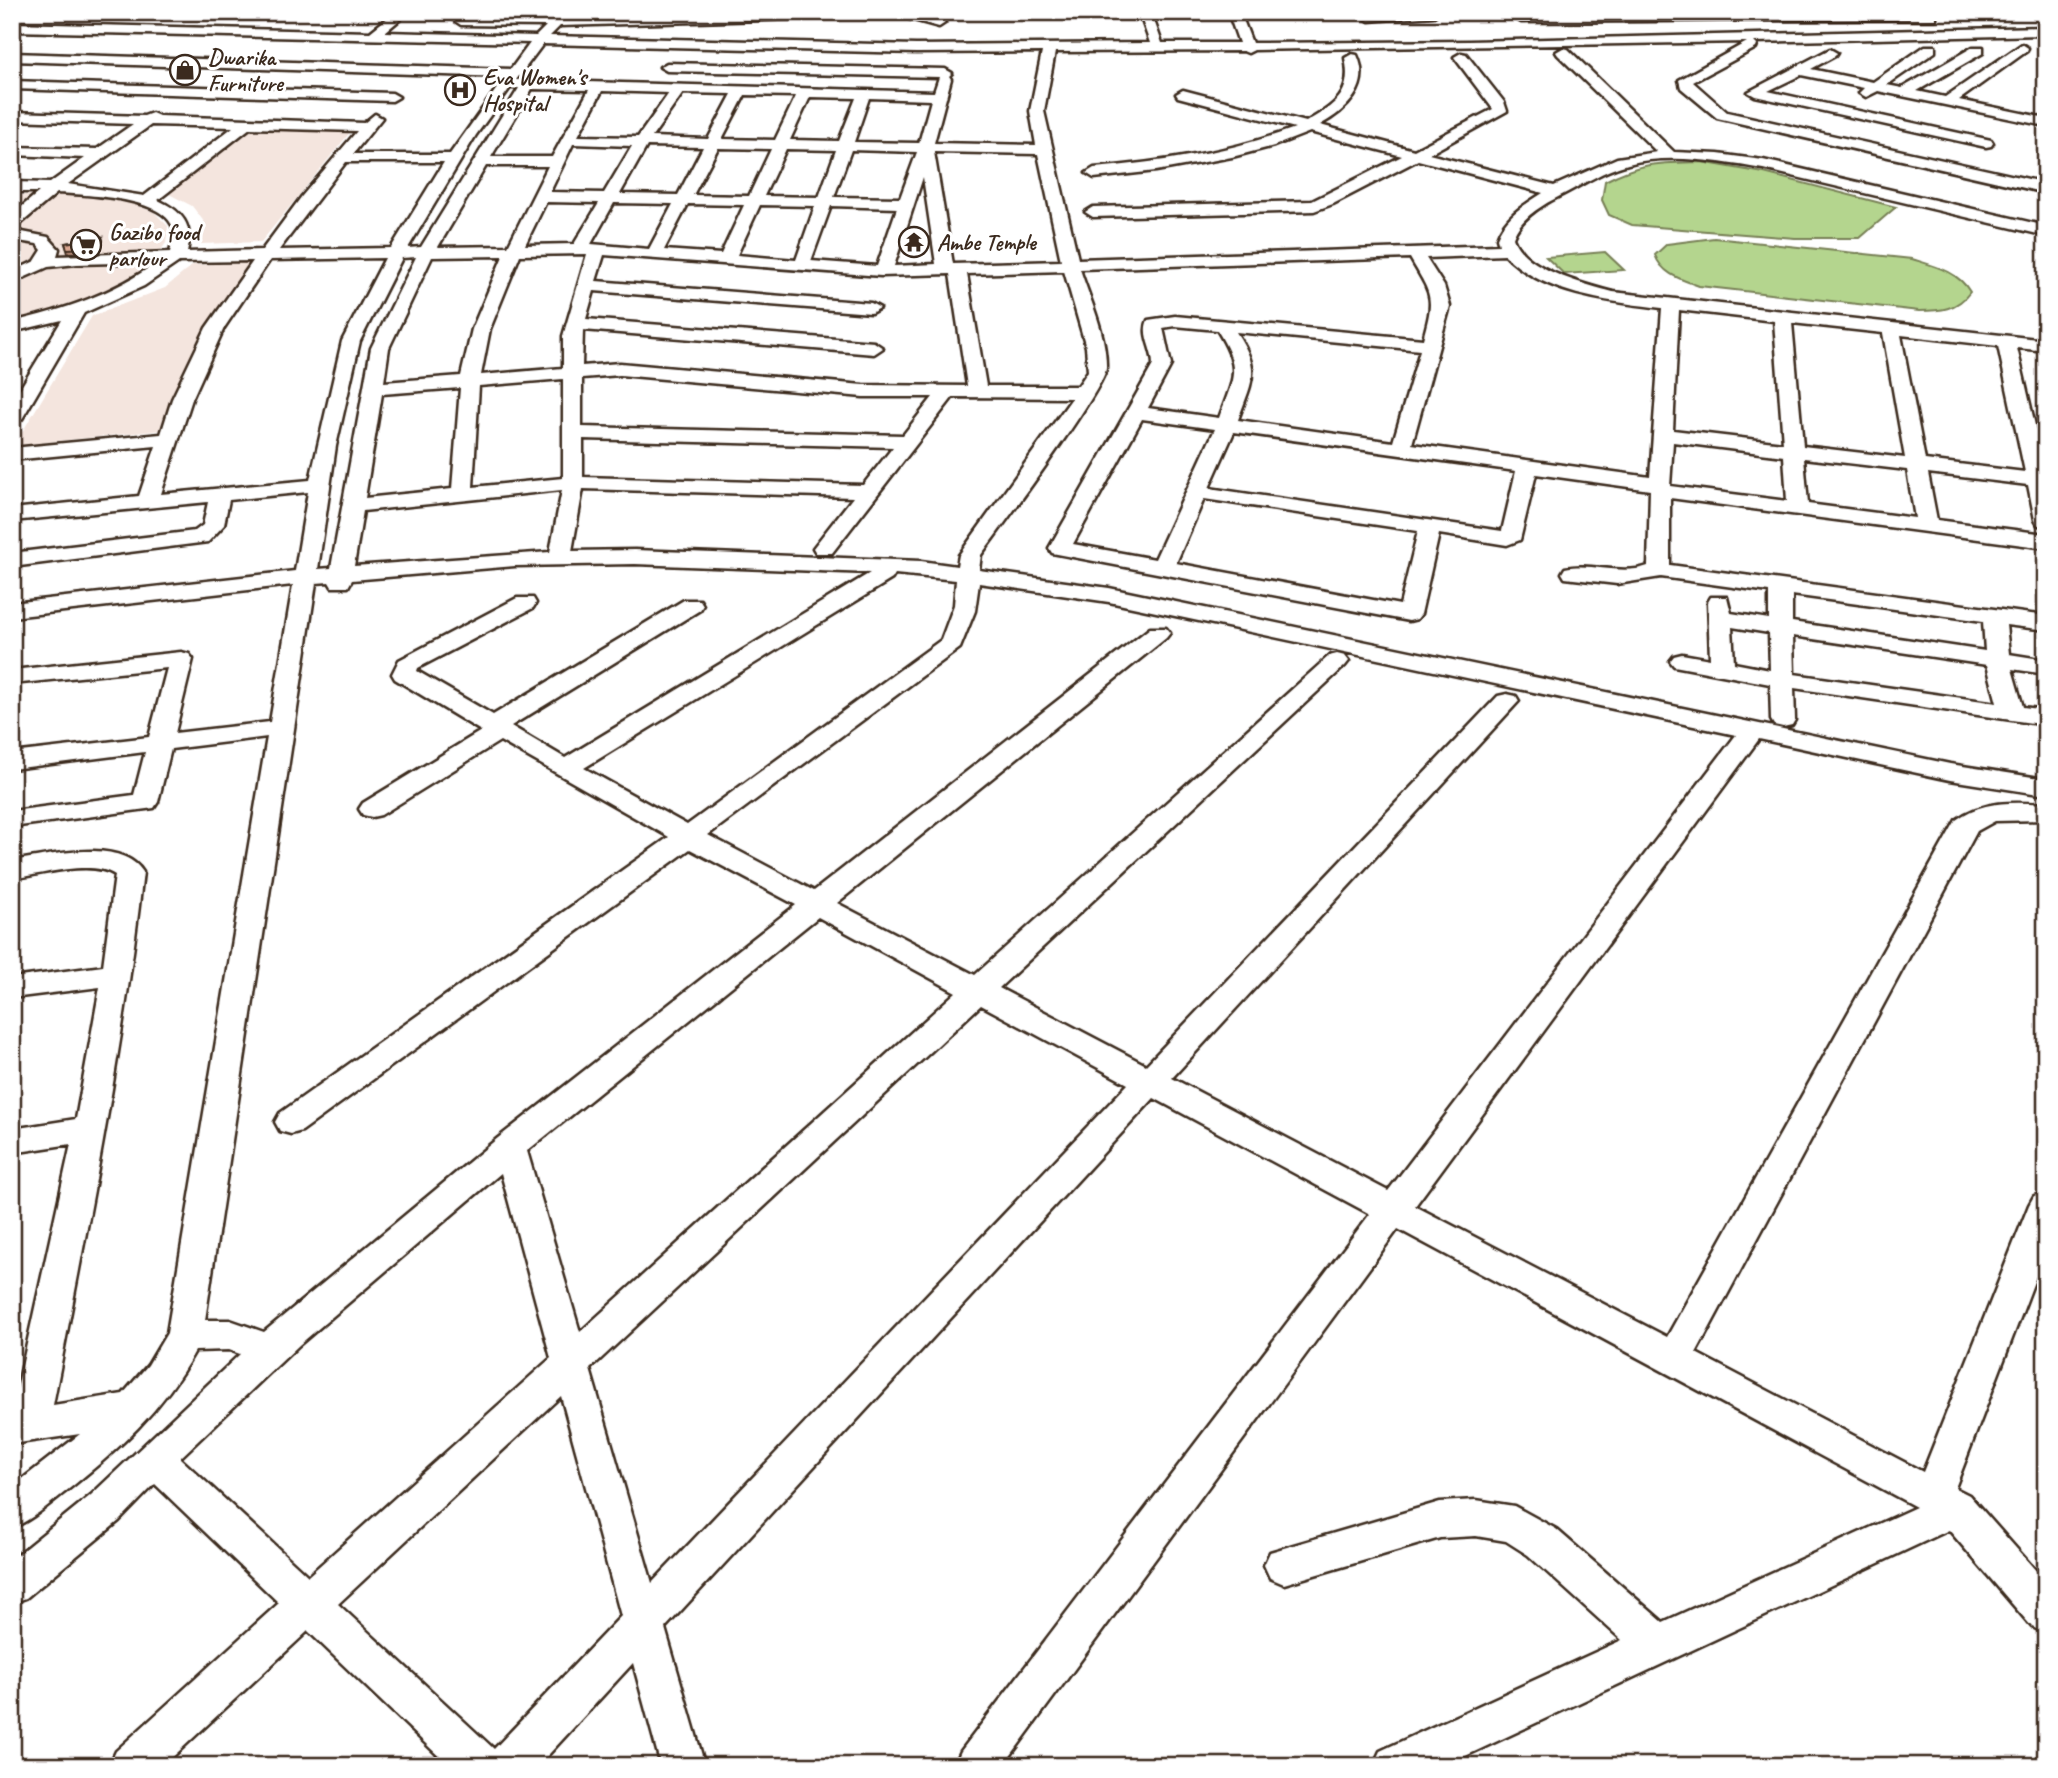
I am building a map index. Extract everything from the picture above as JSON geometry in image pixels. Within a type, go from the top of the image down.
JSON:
[{"type":"street","points":[[653,19],[679,12]]},
{"type":"street","points":[[1011,12],[1067,12]]},
{"type":"street","points":[[1145,12],[1158,49]]},
{"type":"street","points":[[1234,12],[1248,49]]},
{"type":"street","points":[[1369,17],[1434,12]]},
{"type":"street","points":[[25,17],[109,30],[265,29],[304,36],[683,45],[861,31],[883,13],[906,13],[939,23]]},
{"type":"street","points":[[1519,15],[1931,14],[1952,33]]},
{"type":"street","points":[[25,17],[105,15]]},
{"type":"street","points":[[1519,15],[1541,44]]},
{"type":"street","points":[[1592,15],[1620,42]]},
{"type":"street","points":[[1745,15],[1758,42]]},
{"type":"street","points":[[109,30],[127,16]]},
{"type":"street","points":[[371,37],[397,16],[416,21]]},
{"type":"street","points":[[1995,16],[2020,32]]},
{"type":"street","points":[[342,572],[380,348],[426,251],[480,162],[536,43],[559,17]]},
{"type":"street","points":[[451,21],[559,17],[653,19],[861,31],[952,49],[1248,49],[1758,42],[2046,31]]},
{"type":"street","points":[[12,223],[53,189],[225,64],[265,29]]},
{"type":"street","points":[[1758,42],[1686,80],[1686,85],[1722,115],[2046,188]]},
{"type":"street","points":[[652,88],[683,45]]},
{"type":"street","points":[[1769,71],[1839,79],[1947,102],[2022,48]]},
{"type":"street","points":[[877,391],[872,303],[926,146],[952,49]]},
{"type":"street","points":[[291,1122],[688,837],[952,643],[966,603],[968,564],[1097,371],[1095,346],[1071,264],[1043,150],[1037,111],[1049,49]]},
{"type":"street","points":[[1758,163],[1843,112],[1930,49]]},
{"type":"street","points":[[1904,93],[1978,50]]},
{"type":"street","points":[[1563,52],[1670,156]]},
{"type":"street","points":[[1722,115],[1755,92],[1796,73],[1830,52]]},
{"type":"street","points":[[1093,212],[1314,206],[1500,111],[1499,105],[1461,57]]},
{"type":"street","points":[[1094,173],[1146,168],[1226,154],[1279,139],[1308,127],[1334,112],[1351,93],[1356,76],[1352,58]]},
{"type":"street","points":[[15,59],[415,70],[598,86],[940,96]]},
{"type":"street","points":[[1722,62],[1745,66]]},
{"type":"street","points":[[667,67],[945,73]]},
{"type":"street","points":[[148,502],[181,399],[215,328],[267,253],[415,70]]},
{"type":"street","points":[[1765,125],[1839,79]]},
{"type":"street","points":[[12,1510],[78,1459],[133,1409],[159,1380],[186,1336],[326,446],[351,341],[398,251],[454,159],[517,80]]},
{"type":"street","points":[[12,85],[393,97]]},
{"type":"street","points":[[462,494],[470,380],[481,329],[540,197],[598,86]]},
{"type":"street","points":[[561,551],[573,483],[572,336],[587,285],[589,247],[610,197],[642,142],[679,88]]},
{"type":"street","points":[[657,248],[741,90]]},
{"type":"street","points":[[729,254],[805,92]]},
{"type":"street","points":[[1755,92],[1893,122],[1952,119],[2003,130],[2046,122]]},
{"type":"street","points":[[804,259],[864,94]]},
{"type":"street","points":[[1183,94],[1558,192]]},
{"type":"street","points":[[1858,146],[1927,98]]},
{"type":"street","points":[[1947,102],[1952,119]]},
{"type":"street","points":[[12,116],[368,127]]},
{"type":"street","points":[[1952,119],[2003,130]]},
{"type":"street","points":[[1863,188],[1952,119]]},
{"type":"street","points":[[146,202],[247,123]]},
{"type":"street","points":[[1955,168],[2003,130]]},
{"type":"street","points":[[568,140],[1043,150]]},
{"type":"street","points":[[926,146],[978,393]]},
{"type":"street","points":[[12,151],[100,154]]},
{"type":"street","points":[[2046,231],[1758,163],[1717,157],[1670,156],[1618,162],[1558,192],[1517,216],[1507,229],[1505,239],[1510,250],[1525,264],[1560,281],[1612,297],[2046,346]]},
{"type":"street","points":[[342,158],[454,159]]},
{"type":"street","points":[[480,162],[558,161]]},
{"type":"street","points":[[1989,217],[2046,170]]},
{"type":"street","points":[[12,190],[90,190],[146,202],[164,208],[178,220],[182,237],[176,255],[150,277],[121,293],[77,310],[12,327]]},
{"type":"street","points":[[540,197],[907,203]]},
{"type":"street","points":[[12,235],[42,240],[51,248],[47,258]]},
{"type":"street","points":[[589,247],[872,303]]},
{"type":"street","points":[[12,278],[47,258],[589,247],[657,248],[804,259],[872,303]]},
{"type":"street","points":[[576,324],[872,303],[952,268],[1510,250]]},
{"type":"street","points":[[1401,449],[1441,306],[1435,285],[1415,253]]},
{"type":"street","points":[[587,285],[872,303]]},
{"type":"street","points":[[1659,570],[1660,488],[1671,304]]},
{"type":"street","points":[[12,419],[77,310]]},
{"type":"street","points":[[1783,317],[1798,508]]},
{"type":"street","points":[[1430,345],[1166,320],[1154,324],[1153,330],[1164,357],[1162,365],[1060,548],[1409,614],[1430,527]]},
{"type":"street","points":[[1163,567],[1227,424],[1243,379],[1244,365],[1238,349],[1223,326]]},
{"type":"street","points":[[1891,329],[1927,526]]},
{"type":"street","points":[[2006,342],[2046,520]]},
{"type":"street","points":[[372,389],[620,369],[781,385],[877,391],[1085,392]]},
{"type":"street","points":[[824,548],[946,393]]},
{"type":"street","points":[[1136,412],[1527,466],[1798,508],[2046,541]]},
{"type":"street","points":[[573,433],[909,441]]},
{"type":"street","points":[[1663,435],[2040,484]]},
{"type":"street","points":[[12,454],[169,439]]},
{"type":"street","points":[[1196,492],[1510,538],[1527,466]]},
{"type":"street","points":[[352,506],[573,483],[869,491]]},
{"type":"street","points":[[12,515],[320,485]]},
{"type":"street","points":[[12,560],[200,537],[212,530],[219,495]]},
{"type":"street","points":[[12,618],[305,582],[342,572],[516,559],[561,551],[824,548],[968,564],[1122,598],[1768,725],[1950,772],[2046,787]]},
{"type":"street","points":[[561,551],[921,568],[968,564]]},
{"type":"street","points":[[342,572],[609,565],[884,574],[968,564]]},
{"type":"street","points":[[1573,573],[1628,578],[1659,570],[2046,623]]},
{"type":"street","points":[[565,769],[884,574]]},
{"type":"street","points":[[1718,578],[1721,668]]},
{"type":"street","points":[[12,610],[305,582]]},
{"type":"street","points":[[976,1766],[1391,1209],[1768,725],[1782,679],[1780,587]]},
{"type":"street","points":[[1881,600],[1884,643]]},
{"type":"street","points":[[526,603],[412,661],[404,674],[409,680],[688,837],[1944,1502],[2046,1613]]},
{"type":"street","points":[[372,809],[692,605]]},
{"type":"street","points":[[1994,616],[1998,660],[2012,713]]},
{"type":"street","points":[[1719,618],[2046,667]]},
{"type":"street","points":[[12,1584],[105,1508],[269,1350],[510,1147],[1158,633]]},
{"type":"street","points":[[12,677],[181,659],[145,802],[12,819]]},
{"type":"street","points":[[131,1766],[1337,661]]},
{"type":"street","points":[[1682,661],[1782,679],[2046,718]]},
{"type":"street","points":[[508,1766],[1507,701]]},
{"type":"street","points":[[12,761],[282,729]]},
{"type":"street","points":[[1674,1359],[1966,825],[1975,817],[1992,811],[2046,812]]},
{"type":"street","points":[[12,870],[110,860],[121,864],[129,872],[117,974],[90,1129],[21,1427],[133,1409]]},
{"type":"street","points":[[12,988],[117,974]]},
{"type":"street","points":[[12,1142],[90,1129]]},
{"type":"street","points":[[510,1147],[682,1766]]},
{"type":"street","points":[[1395,1766],[1658,1645],[1944,1502],[2046,1205]]},
{"type":"street","points":[[186,1336],[230,1335],[269,1350]]},
{"type":"street","points":[[154,1458],[481,1766]]},
{"type":"street","points":[[1284,1565],[1440,1520],[1476,1518],[1514,1524],[1542,1542],[1658,1645]]},
{"type":"shaded area","points":[[252,126],[352,130],[261,242],[201,244],[205,223],[192,206],[169,194]]},
{"type":"shaded area","points":[[83,195],[133,204],[154,212],[168,226],[166,243],[147,270],[117,289],[69,307],[12,321],[12,196]]},
{"type":"shaded area","points":[[258,262],[163,430],[21,445],[18,439],[92,316],[165,288],[193,265]]},
{"type":"green space","points":[[1701,162],[1764,173],[1896,207],[1860,238],[1795,238],[1632,225],[1609,215],[1602,200],[1605,181],[1630,170],[1651,165]]},
{"type":"green space","points":[[1714,238],[1912,259],[1952,274],[1970,292],[1954,306],[1934,311],[1919,311],[1699,286],[1667,271],[1655,255],[1667,244]]},
{"type":"green space","points":[[1605,252],[1624,270],[1564,274],[1546,257]]},
{"type":"building","points":[[102,237],[90,248],[67,249],[65,243]]},
{"type":"place","name":"Dwarika Furniture","points":[[185,70]]},
{"type":"place","name":"Eva Women's Hospital","points":[[460,90]]},
{"type":"place","name":"Ambe Temple","points":[[914,242]]},
{"type":"place","name":"Gazibo food parlour","points":[[86,245]]}]
